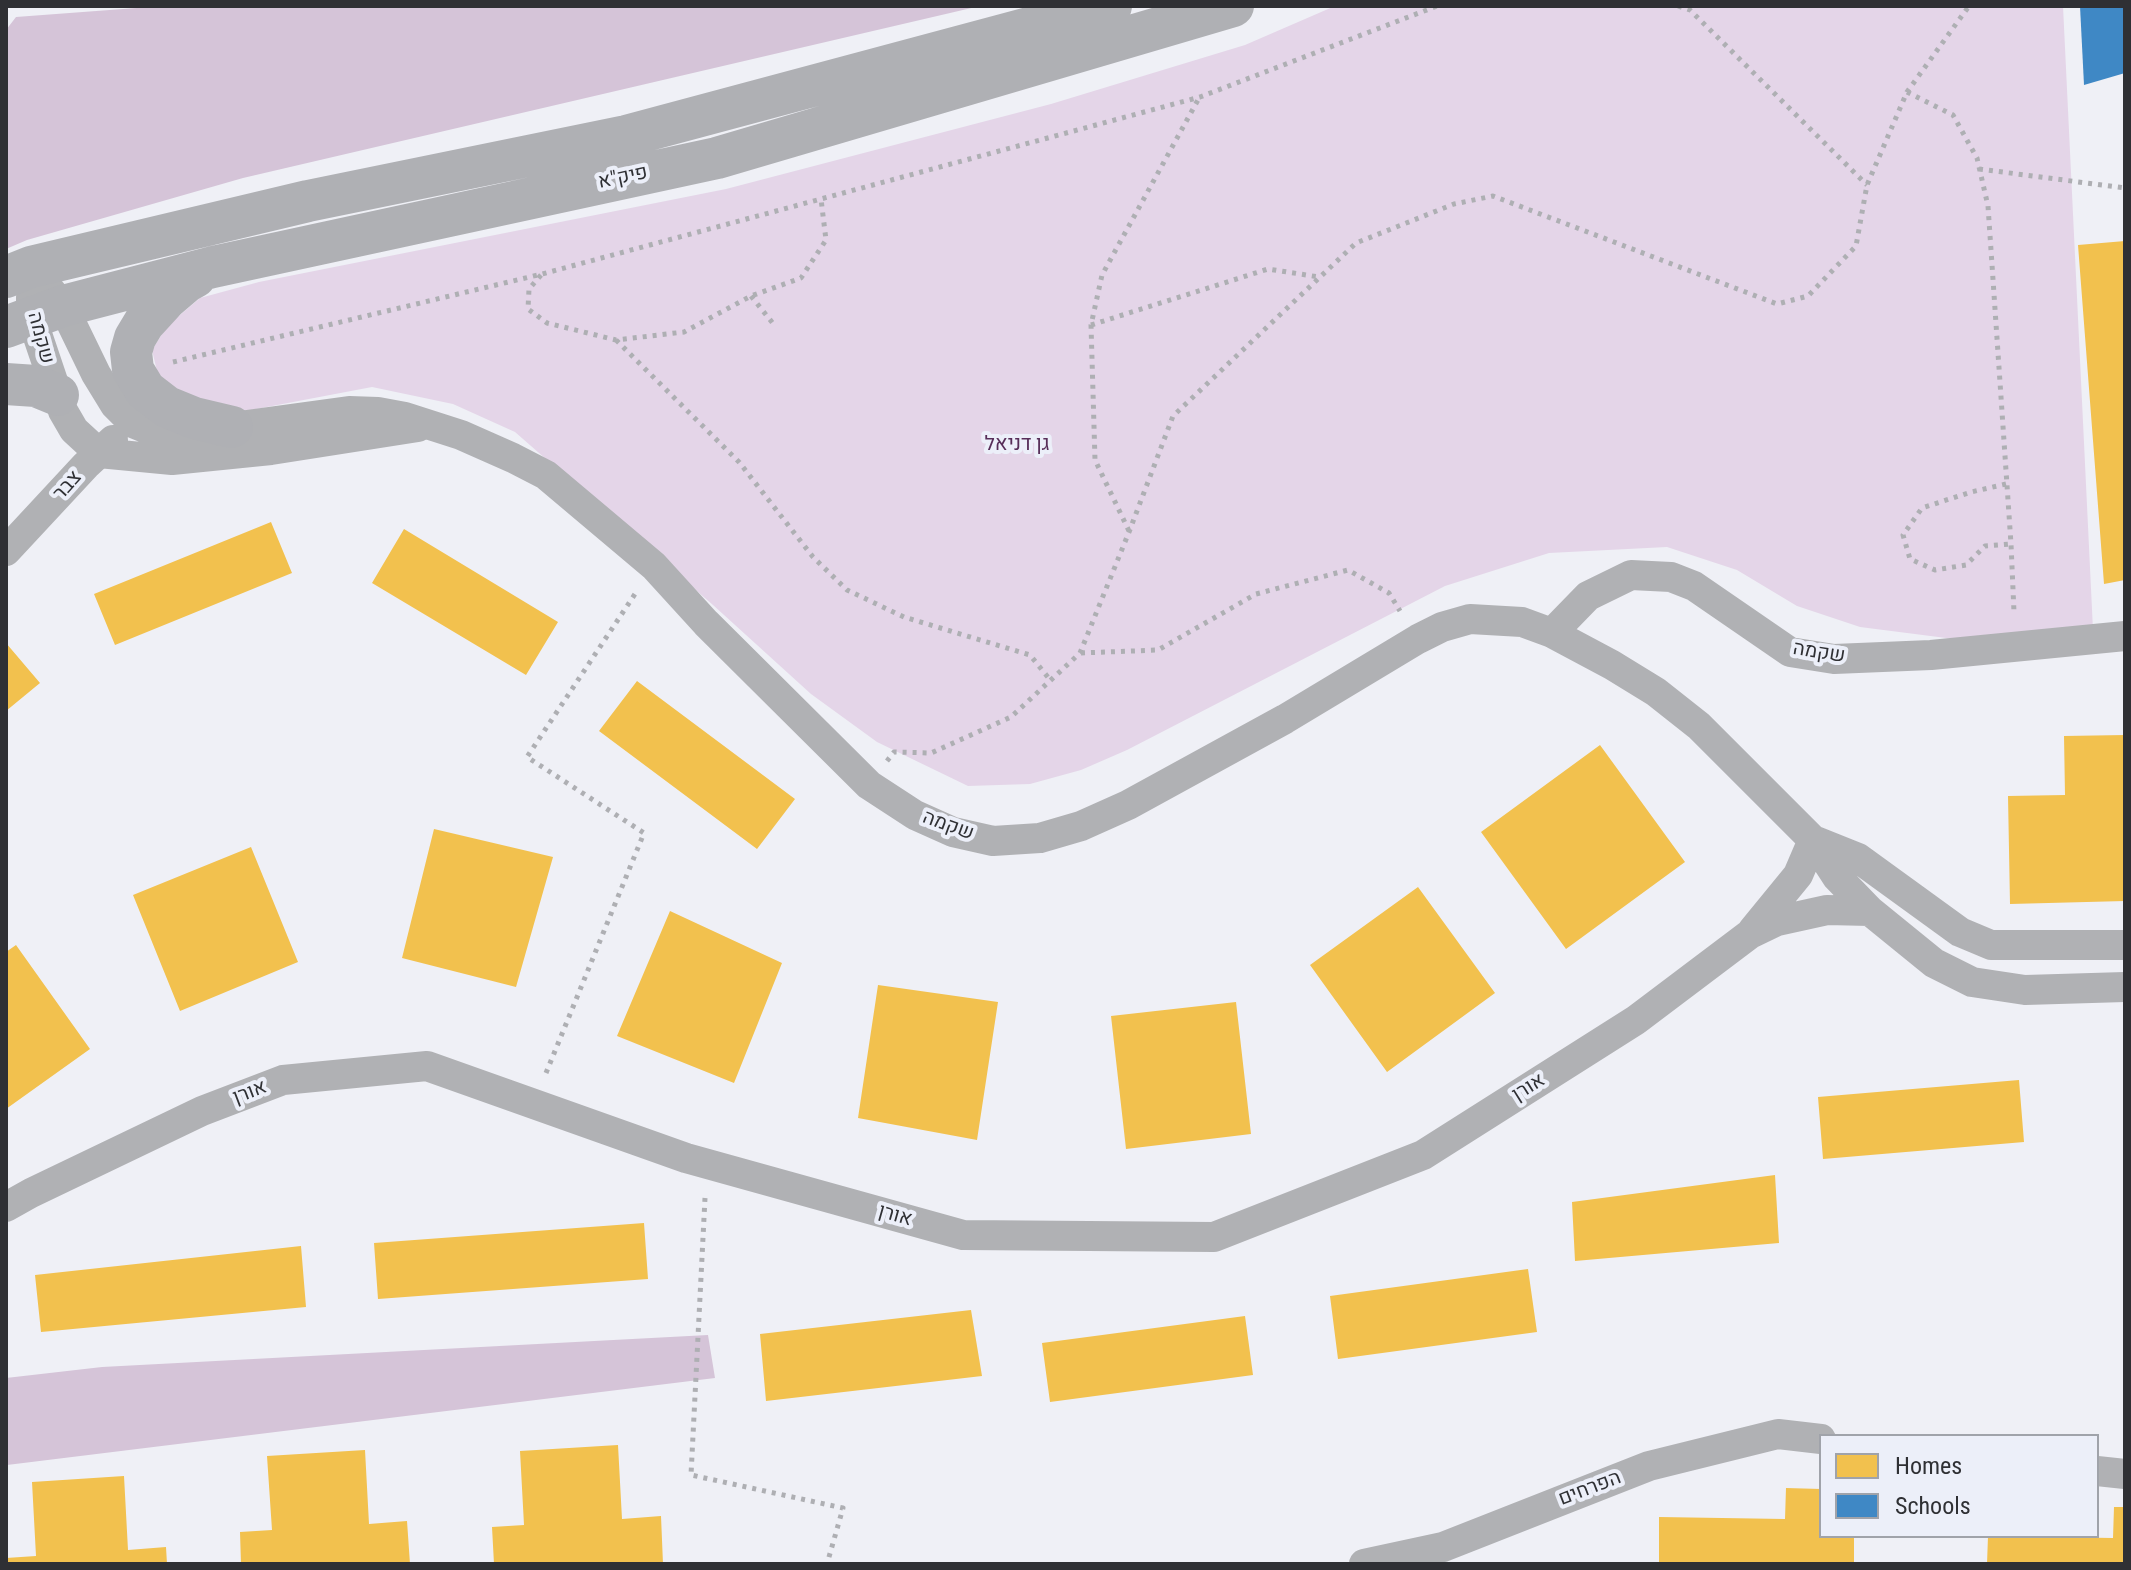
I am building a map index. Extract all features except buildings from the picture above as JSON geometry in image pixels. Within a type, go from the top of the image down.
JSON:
[{"type":"main road","name":"פיק\"א","points":[[19,272],[308,201],[626,136],[1111,6]]},
{"type":"main road","name":"פיק\"א","points":[[33,316],[213,267],[717,158],[1233,6]]},
{"type":"main road","points":[[213,267],[186,282],[144,323],[131,352],[133,370],[145,390],[167,407],[194,418],[232,427]]},
{"type":"main road","points":[[6,384],[36,386],[58,395]]},
{"type":"street","name":"שקמה","points":[[19,272],[63,411],[74,430],[99,453],[172,460],[271,450],[431,425]]},
{"type":"street","name":"שקמה","points":[[33,316],[96,374],[115,405],[133,423],[160,434],[201,436],[232,427],[349,411],[378,412],[431,425],[474,441],[546,475],[654,566],[706,623],[869,785],[915,815],[953,832],[993,841],[1040,838],[1081,826],[1128,805],[1285,719],[1418,639],[1442,627],[1470,619],[1495,619],[1522,622],[1552,633],[1656,692],[1699,726],[1813,840]]},
{"type":"street","name":"צבר","points":[[6,551],[99,453],[133,423]]},
{"type":"street","name":"שקמה","points":[[1552,633],[1588,596],[1631,575],[1671,577],[1694,586],[1790,652],[1834,659],[1931,655],[2125,636]]},
{"type":"street","name":"אורן","points":[[1750,934],[1798,875],[1813,840]]},
{"type":"street","points":[[1813,840],[1837,877],[1870,911],[1934,963],[1972,982],[2025,990],[2125,987]]},
{"type":"street","points":[[1813,840],[1858,858],[1960,932],[1991,945],[2125,945]]},
{"type":"street","name":"אורן","points":[[6,1207],[202,1111],[283,1080],[427,1066],[707,1164],[963,1235],[1214,1237],[1423,1155],[1636,1020],[1750,934],[1777,921],[1827,910],[1870,911]]},
{"type":"street","name":"הפרחים","points":[[1364,1564],[1443,1547],[1649,1466],[1778,1434],[1819,1439]]},
{"type":"street","points":[[2099,1471],[2125,1474]]},
{"type":"path","points":[[135,338],[152,343],[151,352],[166,364],[542,274],[1200,97],[1437,6]]},
{"type":"path","points":[[1678,6],[1690,10],[1867,185]]},
{"type":"path","points":[[869,785],[894,752],[931,753],[1011,717],[1080,653],[1173,416],[1356,243],[1454,204],[1493,196],[1777,304],[1808,296],[1856,246],[1867,185],[1907,92],[1969,6]]},
{"type":"path","points":[[1907,92],[1953,115],[1977,158],[1988,206],[2014,612],[2000,619]]},
{"type":"path","points":[[1129,532],[1095,460],[1091,325],[1102,275],[1200,97]]},
{"type":"path","points":[[1979,169],[2125,188]]},
{"type":"path","points":[[542,274],[529,289],[528,309],[547,323],[616,340],[684,332],[751,296],[801,278],[826,240],[821,199]]},
{"type":"path","points":[[1091,325],[1268,269],[1320,277]]},
{"type":"path","points":[[751,296],[775,326]]},
{"type":"path","points":[[616,340],[739,462],[813,557],[847,590],[904,617],[1030,655],[1051,681]]},
{"type":"path","points":[[2006,484],[1922,508],[1903,535],[1910,559],[1935,570],[1966,565],[1985,546],[2011,544]]},
{"type":"path","points":[[533,1104],[644,833],[527,757],[654,566]]},
{"type":"path","points":[[1080,653],[1158,650],[1256,594],[1348,570],[1389,593]]},
{"type":"path","points":[[707,1164],[691,1475],[843,1508],[827,1564]]},
{"type":"green space","name":"גן דניאל","points":[[1335,6],[2063,6],[2093,630],[1954,639],[1860,627],[1797,606],[1737,570],[1667,547],[1549,553],[1445,586],[1127,750],[1081,770],[1030,784],[968,786],[877,742],[811,694],[515,432],[453,404],[372,387],[230,414],[170,390],[157,371],[152,350],[167,326],[200,298],[259,282],[726,189],[1051,104],[1245,45]]},
{"type":"shaded area","points":[[163,6],[980,6],[243,178],[27,240],[6,249],[6,30],[16,17]]},
{"type":"shaded area","points":[[708,1335],[715,1378],[6,1467],[6,1378],[102,1367]]}]
